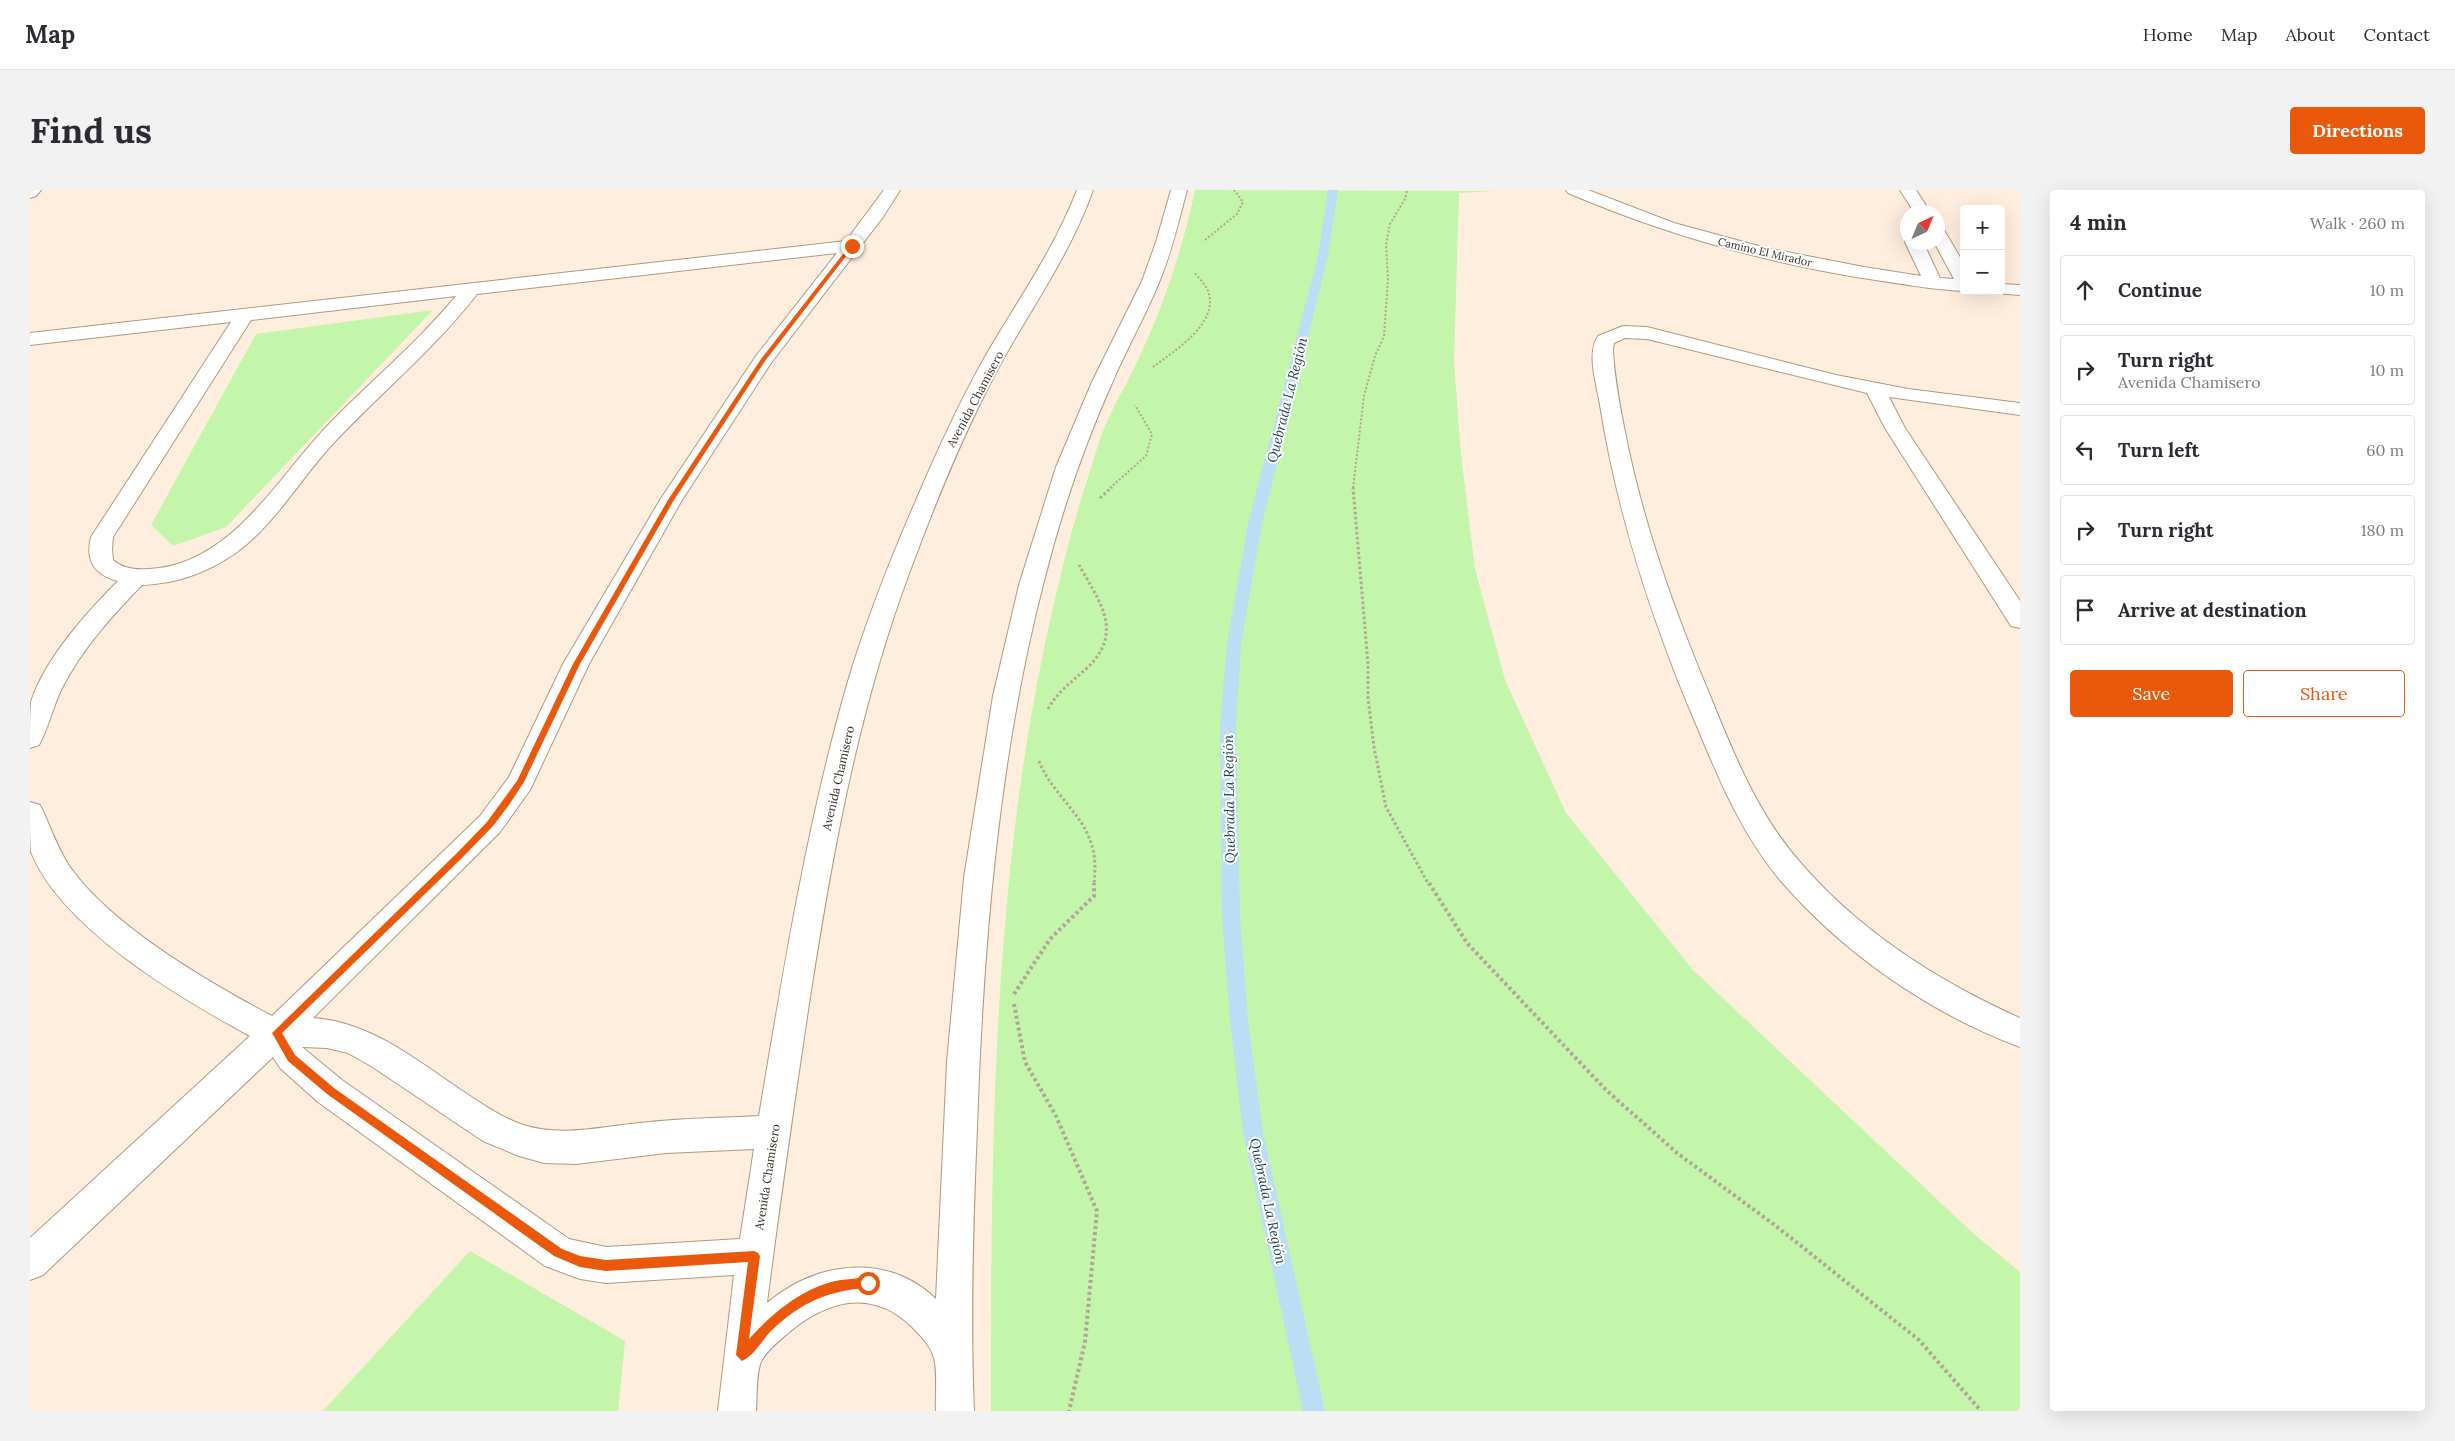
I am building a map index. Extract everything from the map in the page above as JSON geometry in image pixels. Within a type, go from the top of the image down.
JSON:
[{"type":"street","points":[[30,193],[33,190]]},
{"type":"street","points":[[30,1262],[276,1033],[490,824],[520,782],[576,664],[671,500],[763,360],[852,246],[892,190]]},
{"type":"street","name":"Avenida Chamisero","points":[[737,1411],[754,1256],[800,968],[834,792],[874,641],[896,576],[951,444],[985,374],[1036,291],[1076,215],[1085,190]]},
{"type":"street","points":[[955,1411],[953,1357],[963,1062],[978,878],[1006,696],[1031,585],[1068,467],[1102,382],[1151,280],[1165,242],[1179,190]]},
{"type":"street","name":"Camino El Mirador","points":[[1574,190],[1642,218],[1724,243],[1819,265],[1960,285]]},
{"type":"street","points":[[30,339],[470,291],[852,246]]},
{"type":"street","points":[[1945,247],[1960,274]]},
{"type":"street","points":[[1918,250],[1933,282]]},
{"type":"street","points":[[2005,289],[2020,290]]},
{"type":"street","points":[[245,315],[102,536],[99,550],[104,565],[117,573],[136,577],[153,577],[183,570],[214,557],[234,543],[322,444],[444,323],[470,291]]},
{"type":"street","points":[[2020,409],[1875,389],[1797,372],[1647,333],[1615,334],[1604,340],[1603,349],[1622,472],[1631,511],[1651,576],[1678,650],[1730,775],[1757,824],[1788,869],[1821,905],[1862,940],[1933,990],[2020,1033]]},
{"type":"street","points":[[1875,389],[1895,428],[2020,620]]},
{"type":"street","points":[[30,738],[38,712],[80,638],[136,577]]},
{"type":"street","points":[[30,813],[34,827],[50,859],[76,895],[104,922],[185,980],[276,1033],[292,1058],[330,1091],[558,1252],[580,1261],[606,1265],[754,1256]]},
{"type":"street","points":[[276,1033],[310,1032],[357,1042],[495,1130],[524,1142],[547,1147],[574,1149],[631,1140],[774,1132]]},
{"type":"street","points":[[742,1355],[767,1326],[796,1304],[819,1292],[842,1284],[868,1283],[892,1290],[914,1304],[937,1326],[953,1357]]},
{"type":"path","points":[[1204,241],[1237,214],[1243,202],[1234,190]]},
{"type":"path","points":[[1407,190],[1405,199],[1397,211],[1389,230],[1386,245],[1388,279],[1384,336],[1375,356],[1364,396],[1359,448],[1352,481],[1368,664],[1368,698],[1374,747],[1386,806],[1434,893],[1467,943],[1605,1089],[1677,1153],[1776,1226],[1919,1340],[1981,1411]]},
{"type":"path","points":[[1150,370],[1193,336],[1208,314],[1208,291],[1195,276],[1192,268]]},
{"type":"path","points":[[1094,505],[1146,456],[1152,434],[1138,413],[1133,400]]},
{"type":"path","points":[[1046,711],[1056,694],[1089,666],[1106,642],[1106,613],[1077,560]]},
{"type":"path","points":[[1037,754],[1042,772],[1075,815],[1093,846],[1094,896],[1050,939],[1012,997],[1026,1062],[1056,1116],[1097,1211],[1086,1342],[1069,1411]]},
{"type":"green space","points":[[1195,190],[1494,191],[1459,193],[1454,361],[1461,455],[1475,569],[1505,680],[1566,813],[1693,970],[1975,1235],[2020,1272],[2020,1411],[991,1411],[992,1207],[999,1003],[1007,901],[1018,800],[1034,699],[1055,599],[1075,519],[1097,448],[1109,417],[1154,325],[1184,236]]},
{"type":"green space","points":[[433,310],[226,527],[173,546],[151,525],[256,334]]},
{"type":"green space","points":[[470,1251],[625,1341],[618,1411],[323,1411]]},
{"type":"waterway","name":"Quebrada La Región","points":[[1314,1411],[1253,1133],[1239,1020],[1231,919],[1228,725],[1234,644],[1255,524],[1323,256],[1333,190]]},
{"type":"route","points":[[852,246],[763,360],[671,500],[576,664],[520,782],[506,803],[490,824],[460,855],[276,1033],[292,1058],[330,1091],[558,1252],[580,1261],[606,1265],[754,1256],[742,1355],[767,1326],[796,1304],[819,1292],[842,1284],[868,1283]]}]
